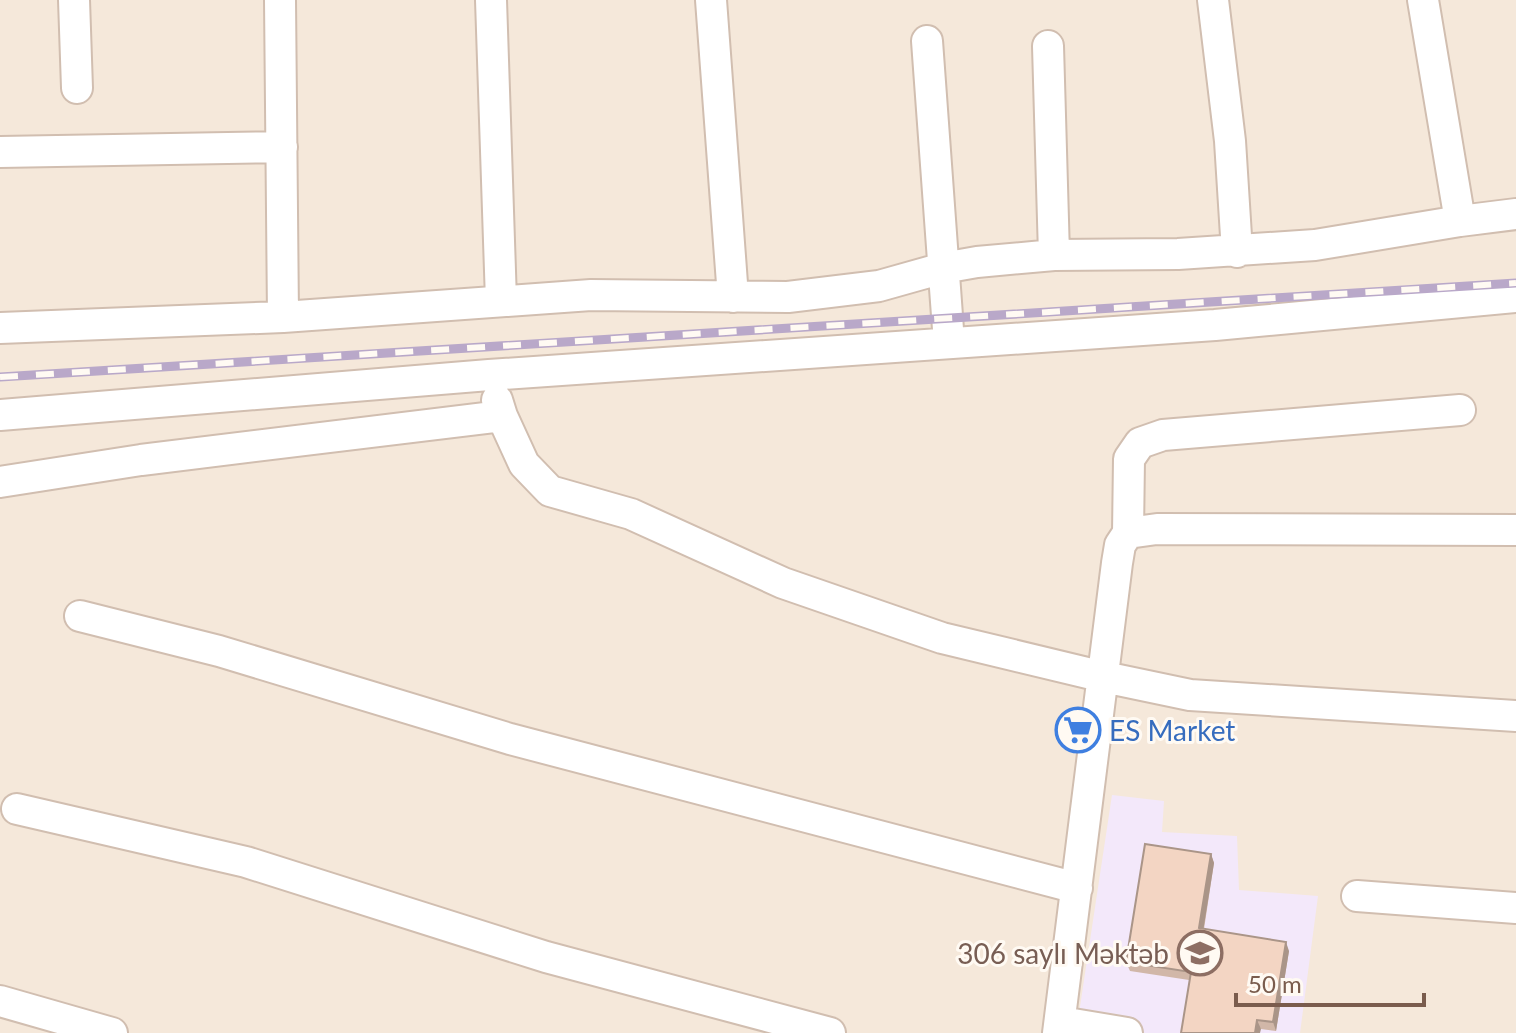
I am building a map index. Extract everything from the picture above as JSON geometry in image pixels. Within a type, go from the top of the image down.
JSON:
[{"type":"street","points":[[74,0],[77,88]]},
{"type":"street","points":[[280,0],[283,317]]},
{"type":"street","points":[[491,0],[501,301]]},
{"type":"street","points":[[711,0],[733,297]]},
{"type":"street","points":[[1213,0],[1230,141],[1237,252]]},
{"type":"street","points":[[1423,0],[1460,221]]},
{"type":"street","points":[[927,41],[949,343]]},
{"type":"street","points":[[1048,46],[1054,255]]},
{"type":"street","points":[[0,152],[282,147]]},
{"type":"street","points":[[0,328],[283,317],[634,294],[788,297],[879,286],[943,268],[1054,255],[1237,252],[1315,245],[1516,214]]},
{"type":"street","points":[[0,415],[489,375],[1215,325],[1516,297]]},
{"type":"street","points":[[489,375],[502,416],[524,464],[550,491],[631,514],[783,583],[942,638],[1190,695],[1516,716]]},
{"type":"street","points":[[1127,1033],[1060,1027],[1117,563],[1120,545],[1128,533],[1129,459],[1140,443],[1163,435],[1460,410]]},
{"type":"street","points":[[0,482],[141,460],[502,416]]},
{"type":"street","points":[[1128,533],[1157,529],[1516,530]]},
{"type":"street","points":[[80,616],[219,651],[510,739],[1077,888]]},
{"type":"street","points":[[17,809],[246,862],[546,957],[830,1033]]},
{"type":"street","points":[[1357,896],[1516,908]]},
{"type":"street","points":[[0,1001],[112,1033]]},
{"type":"shaded area","points":[[0,0],[1516,0],[1516,1033],[0,1033]]},
{"type":"shaded area","name":"306 saylı Məktəb","points":[[1112,795],[1164,801],[1162,832],[1237,836],[1239,890],[1318,896],[1300,1033],[1076,1033]]},
{"type":"building","points":[[1145,844],[1211,854],[1199,928],[1286,942],[1273,1022],[1257,1020],[1255,1033],[1181,1033],[1191,972],[1126,962]]},
{"type":"railway","points":[[0,377],[1516,283]]},
{"type":"place","name":"ES Market","points":[[1078,730]]},
{"type":"place","name":"306 saylı Məktəb","points":[[1200,953]]}]
